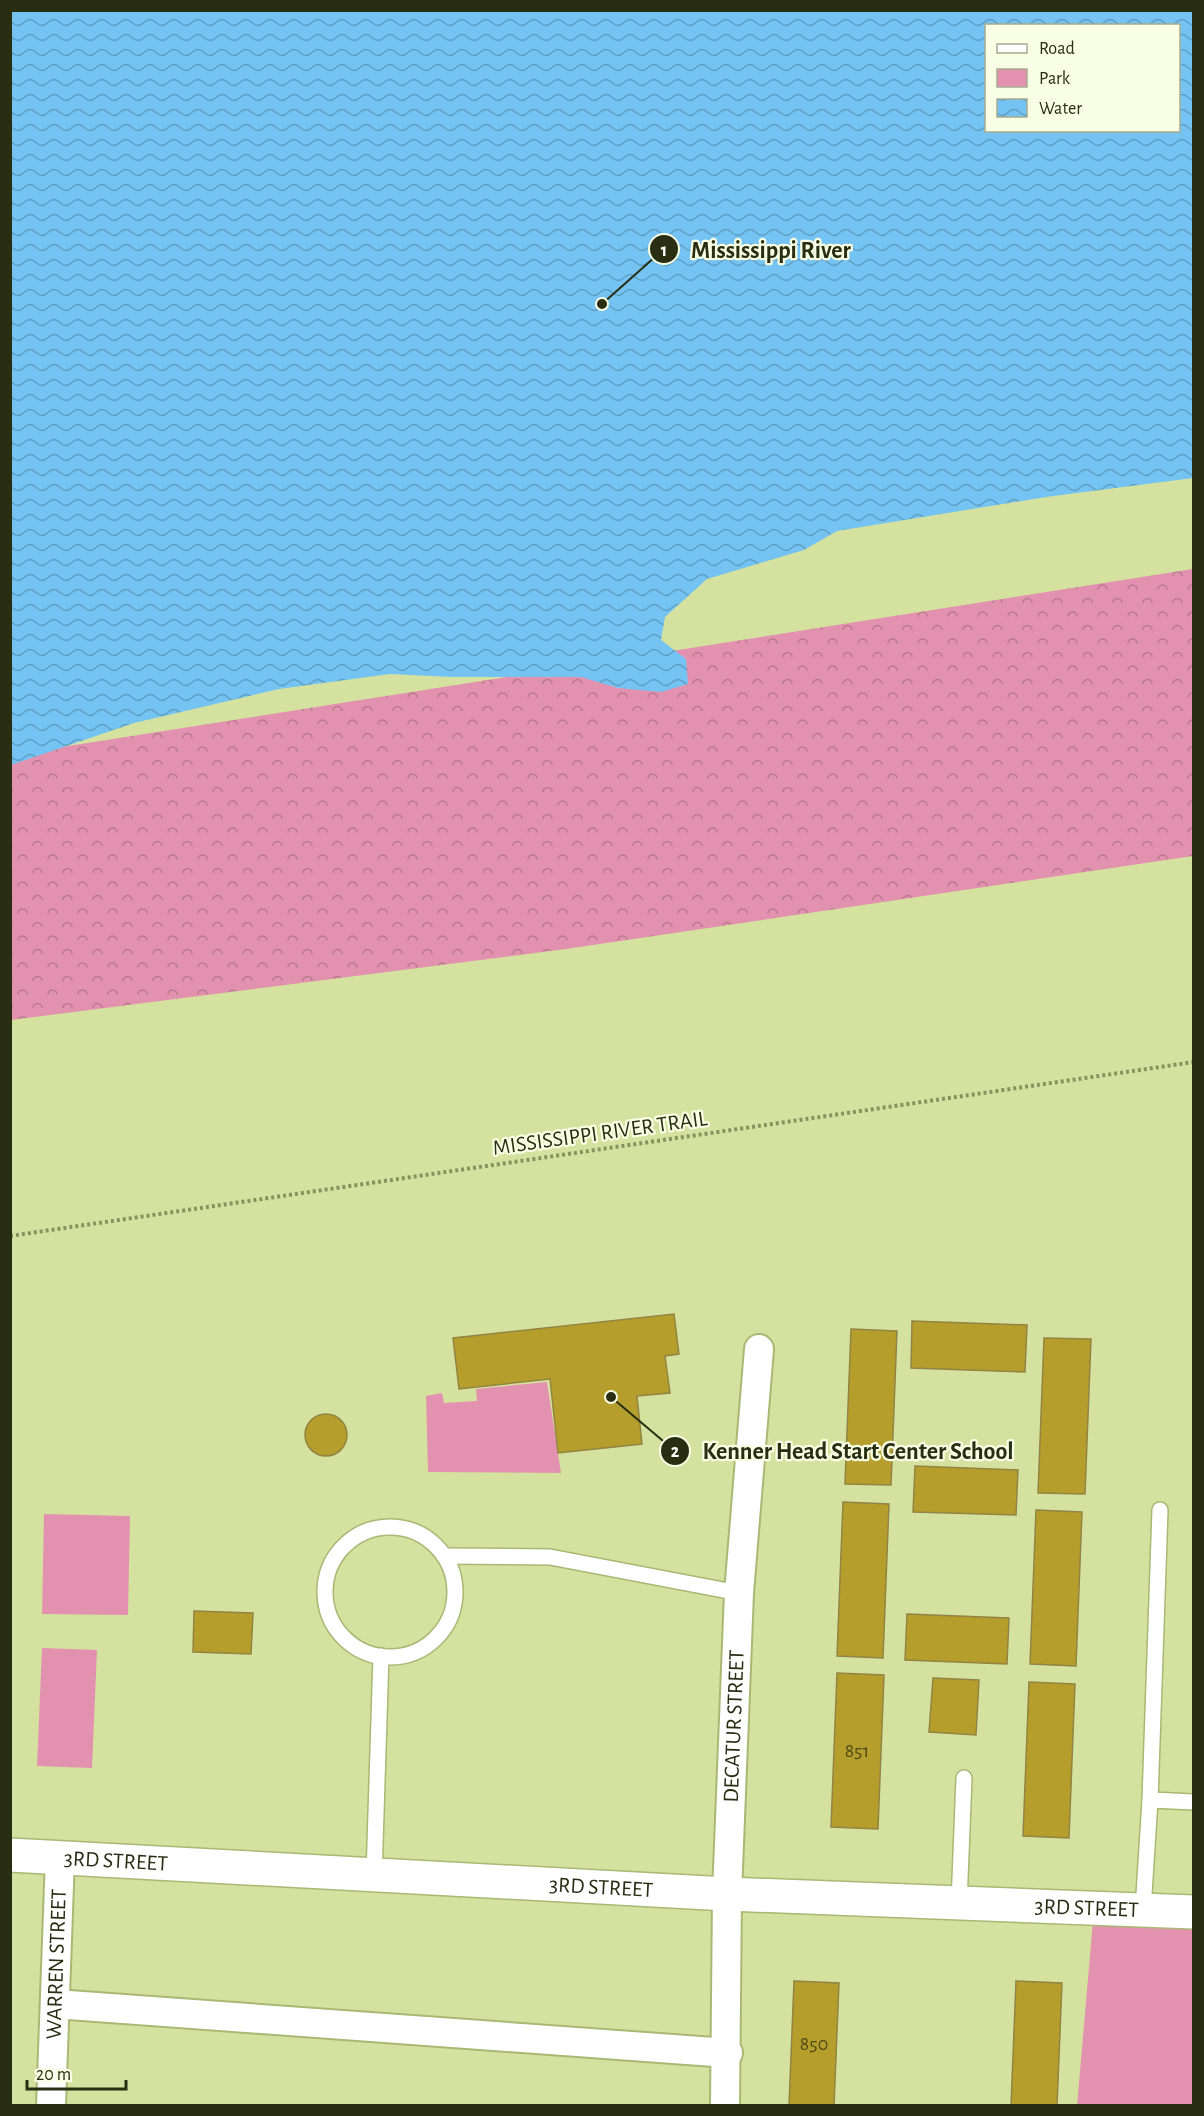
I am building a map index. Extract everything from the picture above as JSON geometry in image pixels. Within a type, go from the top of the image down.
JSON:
[{"type":"main road","name":"3RD STREET","points":[[10,1855],[727,1894],[1194,1912]]},
{"type":"street","name":"DECATUR STREET","points":[[725,2106],[728,2053],[727,1894],[739,1593],[759,1349]]},
{"type":"street","name":"WARREN STREET","points":[[51,2106],[60,1857]]},
{"type":"street","points":[[55,2004],[728,2053]]},
{"type":"lane","points":[[1143,1910],[1150,1800],[1160,1510]]},
{"type":"lane","points":[[390,1527],[411,1530],[430,1540],[444,1556],[453,1575],[455,1596],[450,1617],[439,1635],[422,1648],[402,1656],[381,1656],[360,1650],[343,1637],[331,1619],[325,1598],[326,1577],[335,1556],[350,1541],[369,1530],[390,1527]]},
{"type":"lane","points":[[444,1556],[550,1557],[739,1593]]},
{"type":"lane","points":[[374,1876],[381,1656]]},
{"type":"lane","points":[[958,1904],[964,1778]]},
{"type":"lane","points":[[1150,1800],[1194,1802]]},
{"type":"path","name":"MISSISSIPPI RIVER TRAIL","points":[[10,1236],[1194,1062]]},
{"type":"green space","points":[[1193,569],[1193,856],[566,949],[11,1020],[11,755]]},
{"type":"green space","points":[[547,1382],[561,1473],[428,1472],[426,1396],[442,1393],[444,1403],[477,1401],[476,1389]]},
{"type":"green space","points":[[44,1514],[130,1516],[128,1615],[42,1614]]},
{"type":"green space","points":[[42,1648],[97,1650],[92,1768],[37,1766]]},
{"type":"green space","points":[[1094,1909],[1193,1910],[1193,2105],[1077,2106]]},
{"type":"water","points":[[10,11],[1193,11],[1193,478],[1046,497],[837,531],[804,550],[707,579],[665,617],[661,640],[686,659],[688,684],[661,692],[618,688],[581,677],[452,677],[390,674],[279,689],[134,723],[11,765]]},
{"type":"building","points":[[674,1314],[679,1354],[665,1356],[670,1393],[637,1396],[642,1444],[558,1453],[550,1379],[459,1389],[453,1338]]},
{"type":"building","points":[[912,1321],[1027,1325],[1025,1372],[911,1368]]},
{"type":"building","points":[[851,1329],[897,1331],[891,1485],[845,1484]]},
{"type":"building","points":[[1044,1338],[1091,1339],[1085,1494],[1038,1493]]},
{"type":"building","points":[[326,1414],[334,1415],[341,1420],[346,1427],[346,1443],[341,1450],[334,1455],[326,1456],[318,1455],[311,1450],[306,1443],[305,1435],[306,1427],[311,1420],[318,1415]]},
{"type":"building","points":[[915,1466],[1018,1470],[1016,1515],[913,1512]]},
{"type":"building","points":[[843,1502],[889,1504],[883,1658],[837,1656]]},
{"type":"building","points":[[1036,1510],[1082,1512],[1076,1666],[1030,1664]]},
{"type":"building","points":[[194,1611],[253,1613],[251,1654],[193,1652]]},
{"type":"building","points":[[907,1614],[1009,1618],[1007,1664],[905,1660]]},
{"type":"building","points":[[837,1673],[884,1675],[878,1829],[831,1827]]},
{"type":"building","points":[[933,1678],[979,1680],[976,1735],[929,1732]]},
{"type":"building","points":[[1029,1682],[1075,1684],[1069,1838],[1023,1836]]},
{"type":"building","points":[[794,1981],[839,1983],[834,2106],[789,2106]]},
{"type":"building","points":[[1016,1981],[1062,1983],[1057,2106],[1011,2106]]},
{"type":"place","name":"Mississippi River","points":[[602,304]]},
{"type":"place","name":"Kenner Head Start Center School","points":[[611,1397]]}]
